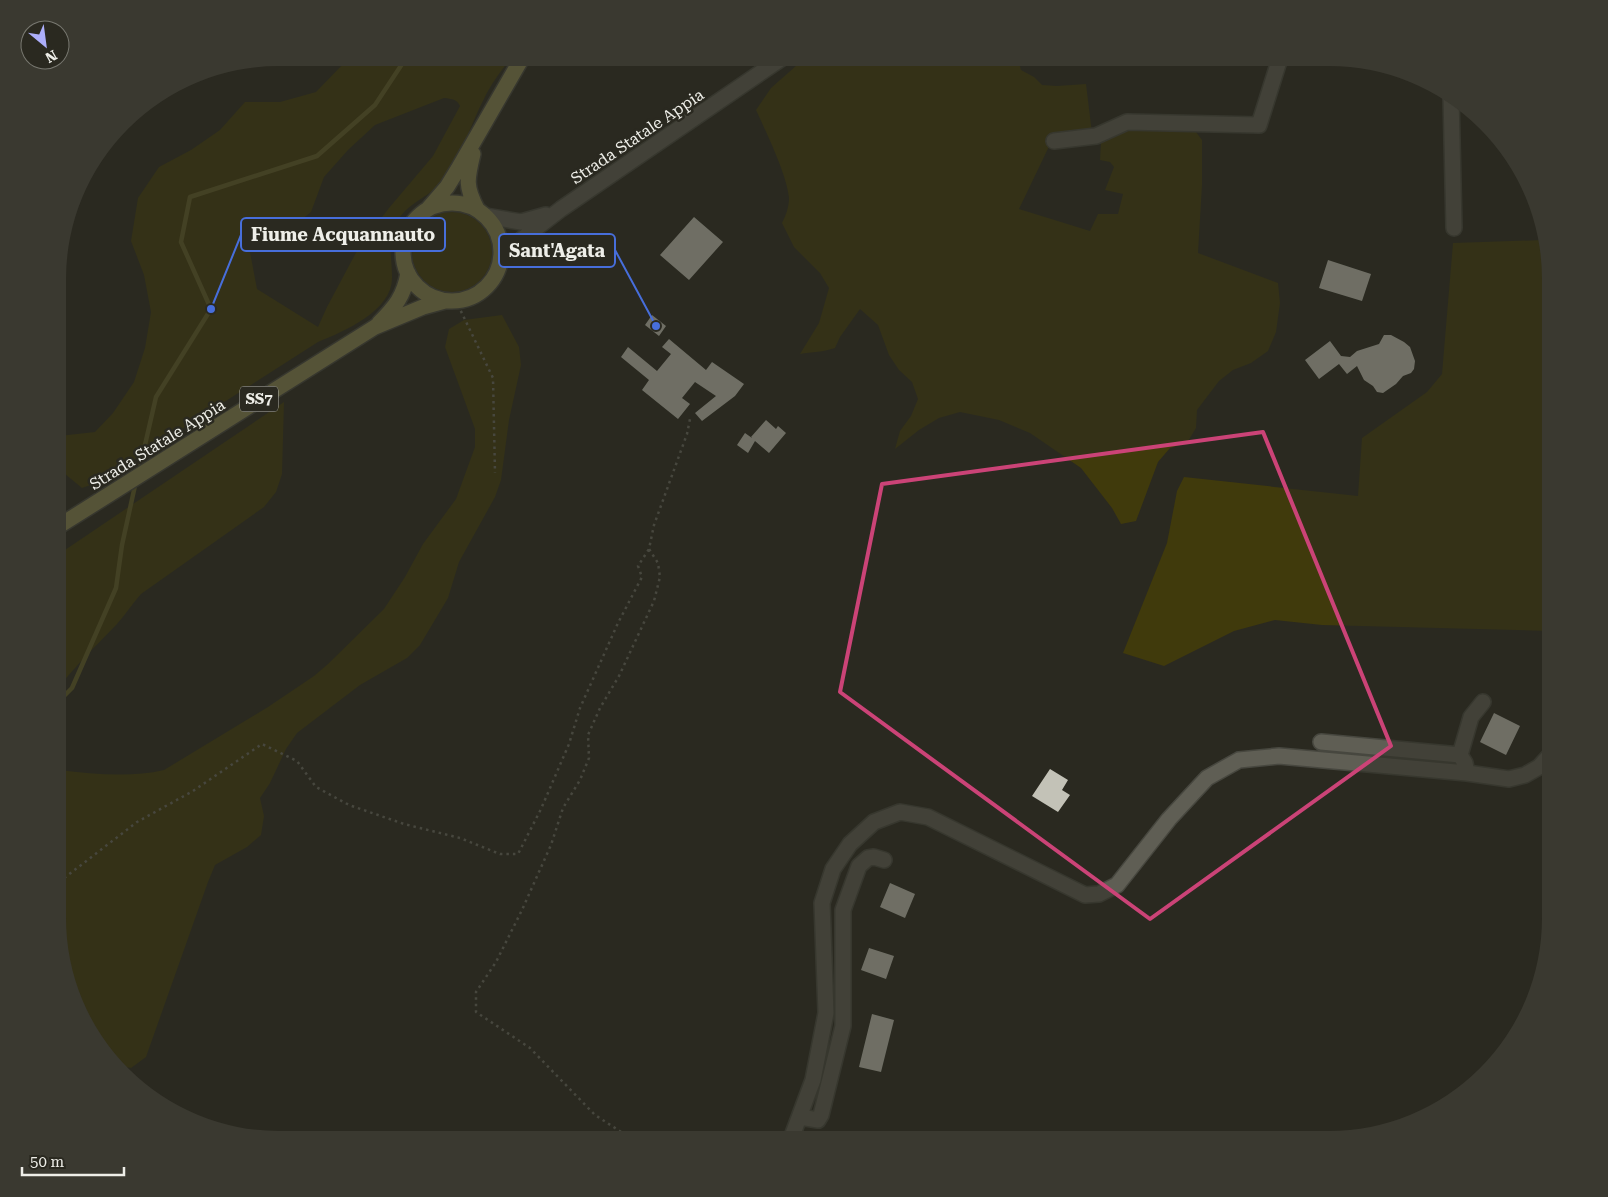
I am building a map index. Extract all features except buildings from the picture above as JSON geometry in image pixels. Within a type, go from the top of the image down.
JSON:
[{"type":"main road","name":"SS7","points":[[428,209],[447,187],[478,138],[518,66]]},
{"type":"main road","name":"SS7","points":[[478,138],[467,184],[471,197],[482,213],[494,225],[499,236],[502,248],[501,260]]},
{"type":"main road","name":"Strada Statale Appia","points":[[451,301],[433,298],[414,283],[403,259],[404,244],[408,230],[416,218],[428,209],[444,204],[461,204],[482,213]]},
{"type":"main road","name":"Strada Statale Appia","points":[[66,522],[375,327],[423,307],[469,298],[486,288],[497,272],[501,260]]},
{"type":"main road","name":"Strada Statale Appia","points":[[375,327],[401,298],[408,273]]},
{"type":"street","name":"Strada Statale Appia","points":[[501,260],[504,253],[561,209],[770,66]]},
{"type":"street","points":[[1054,141],[1096,136],[1127,122],[1259,125],[1277,66]]},
{"type":"street","points":[[1450,104],[1454,228]]},
{"type":"street","name":"Strada Statale Appia","points":[[482,213],[521,222],[530,221],[561,209]]},
{"type":"street","points":[[1467,773],[1460,755],[1471,717],[1483,702]]},
{"type":"street","points":[[1321,742],[1460,755]]},
{"type":"street","points":[[794,1131],[813,1080],[826,1013],[822,903],[833,869],[850,844],[874,822],[900,812],[928,817],[1085,895],[1099,894],[1117,885],[1169,819],[1207,778],[1239,760],[1279,756],[1467,773],[1509,779],[1525,774],[1542,764]]},
{"type":"street","points":[[800,1117],[818,1120],[821,1115],[842,1026],[843,910],[859,866],[868,858],[874,857],[884,860]]},
{"type":"path","points":[[451,301],[493,378],[495,473]]},
{"type":"path","points":[[66,877],[137,822],[193,791],[262,744],[296,761],[316,787],[349,804],[404,824],[460,838],[500,854],[518,854],[541,809],[569,744],[580,708],[618,623],[642,577],[638,566],[649,549],[654,525],[687,434],[690,419]]},
{"type":"path","points":[[620,1131],[595,1115],[530,1048],[476,1012],[476,992],[496,962],[522,910],[551,845],[563,808],[580,780],[589,758],[588,735],[600,708],[619,676],[654,601],[660,577],[658,563],[649,549]]},
{"type":"highlighted area","points":[[1263,432],[1391,746],[1150,919],[840,692],[882,484]]},
{"type":"shaded area","points":[[341,66],[505,66],[487,93],[450,171],[438,186],[403,213],[394,226],[391,240],[391,288],[377,309],[354,325],[318,342],[99,482],[82,488],[66,475],[66,435],[95,432],[113,413],[134,382],[145,348],[151,312],[144,275],[131,241],[138,198],[159,167],[191,150],[220,130],[245,102],[280,102],[316,92]],"holes":[[[444,98],[452,99],[460,106],[433,156],[359,247],[318,327],[257,289],[250,252],[282,235],[311,212],[324,177],[348,150],[375,125]]]},
{"type":"shaded area","points":[[796,66],[1020,66],[1021,70],[1034,77],[1042,85],[1086,84],[1092,133],[1055,134],[1019,209],[1090,231],[1098,214],[1118,214],[1123,194],[1105,190],[1114,167],[1110,162],[1100,160],[1101,142],[1127,130],[1196,132],[1202,140],[1202,185],[1198,253],[1278,283],[1280,303],[1276,332],[1268,351],[1251,363],[1233,370],[1219,381],[1197,410],[1196,428],[1187,443],[1170,448],[1158,462],[1136,521],[1121,524],[1112,508],[1081,468],[1030,433],[999,420],[960,412],[939,418],[919,430],[895,449],[900,431],[911,416],[918,399],[912,382],[899,370],[889,355],[878,325],[860,309],[840,337],[835,348],[800,354],[819,323],[829,288],[820,273],[794,247],[782,223],[788,205],[787,189],[776,154],[756,110],[771,88]]},
{"type":"shaded area","points":[[452,212],[467,215],[480,224],[489,237],[492,252],[489,267],[480,280],[467,289],[452,292],[437,289],[424,280],[415,267],[412,252],[415,237],[424,224],[437,215]]},
{"type":"shaded area","points":[[1538,240],[1542,279],[1542,631],[1322,625],[1275,620],[1234,631],[1164,666],[1123,653],[1167,543],[1177,491],[1184,477],[1358,496],[1362,438],[1427,392],[1442,374],[1453,243]]},
{"type":"shaded area","points":[[502,315],[519,347],[521,365],[509,420],[501,480],[495,497],[459,562],[448,598],[420,645],[407,658],[360,685],[297,733],[286,749],[270,783],[260,798],[264,816],[261,835],[247,847],[215,865],[146,1057],[131,1068],[129,1068],[110,1047],[88,1012],[82,999],[70,959],[66,918],[66,771],[125,775],[164,770],[268,707],[314,676],[384,609],[405,577],[423,544],[456,499],[475,447],[475,429],[445,347],[449,329],[464,320]]},
{"type":"shaded area","points":[[284,402],[282,474],[276,492],[264,507],[141,594],[117,624],[66,679],[66,549]]},
{"type":"waterway","points":[[139,471],[156,397],[211,309],[181,242],[190,197],[317,156],[375,105],[401,66]]},
{"type":"waterway","points":[[66,694],[72,688],[116,588],[122,545],[136,481]]},
{"type":"place","name":"Fiume Acquannauto","points":[[211,309]]},
{"type":"place","name":"Sant'Agata","points":[[656,326]]}]
